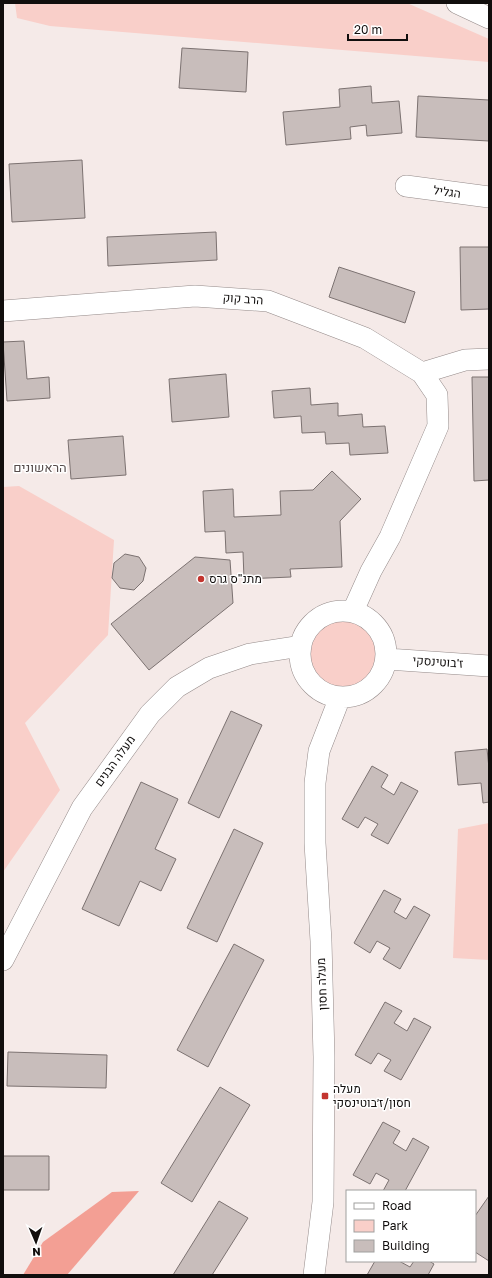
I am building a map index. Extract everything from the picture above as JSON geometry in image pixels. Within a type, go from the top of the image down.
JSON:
[{"type":"street","points":[[457,3],[489,18]]},
{"type":"street","name":"הגליל","points":[[406,186],[489,197]]},
{"type":"street","name":"הרב קוק","points":[[3,311],[194,296],[268,301],[365,338],[422,373]]},
{"type":"street","points":[[354,612],[372,571],[390,537],[438,426],[437,396],[422,373],[466,360],[489,359]]},
{"type":"street","points":[[339,611],[354,612],[365,616],[375,624],[382,634],[386,646],[387,659],[383,672],[376,683],[366,691],[353,696],[340,697],[326,694],[314,686],[309,680],[300,660],[301,646],[305,633],[314,622],[326,614],[339,611]]},
{"type":"street","name":"מעלה הבנים","points":[[3,960],[82,808],[150,714],[177,687],[209,668],[250,654],[301,646]]},
{"type":"street","name":"ז'בוטינסקי","points":[[387,659],[489,666]]},
{"type":"street","name":"מעלה חסון","points":[[314,1275],[323,1202],[324,1057],[321,941],[315,843],[315,784],[319,751],[340,697]]},
{"type":"green space","points":[[15,3],[407,3],[489,39],[489,62],[50,26],[17,18]]},
{"type":"green space","points":[[19,486],[114,540],[108,635],[25,723],[60,790],[3,872],[3,487]]},
{"type":"green space","points":[[344,617],[358,620],[370,628],[378,640],[381,654],[378,668],[370,680],[358,688],[344,691],[330,688],[318,680],[310,668],[307,654],[310,640],[318,628],[330,620]]},
{"type":"green space","points":[[489,823],[489,960],[453,958],[458,829]]},
{"type":"shaded area","points":[[139,1191],[67,1275],[23,1275],[43,1242],[112,1192]]},
{"type":"building","points":[[182,48],[248,52],[246,92],[179,88]]},
{"type":"building","points":[[371,86],[372,103],[399,101],[402,133],[367,136],[366,125],[350,127],[351,139],[286,145],[283,112],[340,107],[339,89]]},
{"type":"building","points":[[418,96],[489,100],[489,141],[416,137]]},
{"type":"building","points":[[82,160],[85,218],[12,222],[9,164]]},
{"type":"building","points":[[216,232],[217,260],[108,266],[107,237]]},
{"type":"building","points":[[460,247],[489,247],[489,309],[461,310]]},
{"type":"building","points":[[339,267],[415,292],[405,323],[329,297]]},
{"type":"building","points":[[24,341],[27,379],[49,377],[50,398],[7,401],[3,342]]},
{"type":"building","points":[[226,374],[229,417],[172,422],[169,379]]},
{"type":"building","points":[[472,377],[489,377],[489,480],[474,481]]},
{"type":"building","points":[[310,388],[311,405],[338,403],[338,416],[362,414],[363,427],[385,426],[388,453],[350,455],[349,443],[326,444],[325,432],[302,433],[301,416],[274,418],[272,391]]},
{"type":"building","points":[[123,436],[126,475],[71,479],[68,440]]},
{"type":"building","points":[[332,471],[361,499],[340,521],[342,567],[290,569],[291,577],[244,579],[243,552],[226,553],[225,531],[205,532],[203,491],[233,489],[234,517],[281,515],[280,491],[313,490]]},
{"type":"building","points":[[125,554],[139,557],[146,568],[143,581],[134,590],[120,588],[112,578],[114,563]]},
{"type":"building","points":[[195,557],[230,560],[233,603],[149,670],[111,624]]},
{"type":"building","points":[[231,711],[262,725],[219,818],[188,803]]},
{"type":"building","points":[[487,749],[489,768],[489,802],[483,803],[481,783],[458,785],[455,752]]},
{"type":"building","points":[[372,766],[388,775],[381,787],[394,795],[401,782],[418,791],[388,844],[371,835],[378,824],[365,817],[358,828],[342,819]]},
{"type":"building","points":[[141,782],[178,799],[155,849],[176,859],[161,891],[140,881],[119,926],[82,909]]},
{"type":"building","points":[[234,829],[263,843],[217,942],[187,928]]},
{"type":"building","points":[[384,890],[401,899],[394,912],[406,919],[414,906],[430,915],[400,969],[383,959],[390,948],[377,941],[370,953],[354,943]]},
{"type":"building","points":[[234,944],[264,960],[208,1067],[177,1050]]},
{"type":"building","points":[[385,1002],[402,1011],[394,1023],[407,1031],[414,1018],[431,1027],[401,1080],[384,1071],[391,1060],[378,1053],[371,1064],[355,1055]]},
{"type":"building","points":[[8,1052],[107,1055],[106,1088],[7,1086]]},
{"type":"building","points":[[220,1087],[250,1105],[192,1202],[161,1183]]},
{"type":"building","points":[[383,1122],[400,1131],[393,1143],[406,1151],[413,1138],[429,1147],[406,1190],[384,1190],[389,1180],[376,1173],[370,1184],[353,1175]]},
{"type":"building","points":[[3,1156],[49,1156],[49,1190],[3,1190]]},
{"type":"building","points":[[489,1196],[489,1261],[476,1253],[476,1215]]},
{"type":"building","points":[[219,1201],[248,1218],[212,1275],[173,1275]]},
{"type":"building","points":[[374,1262],[401,1262],[410,1267],[413,1262],[431,1262],[434,1264],[428,1275],[367,1275]]},
{"type":"place","name":"מתנ\"ס גרס","points":[[201,579]]},
{"type":"place","name":"מעלה חסון/ז׳בוטינסקי","points":[[325,1096]]},
{"type":"district","name":"הראשונים","points":[[40,467]]}]
